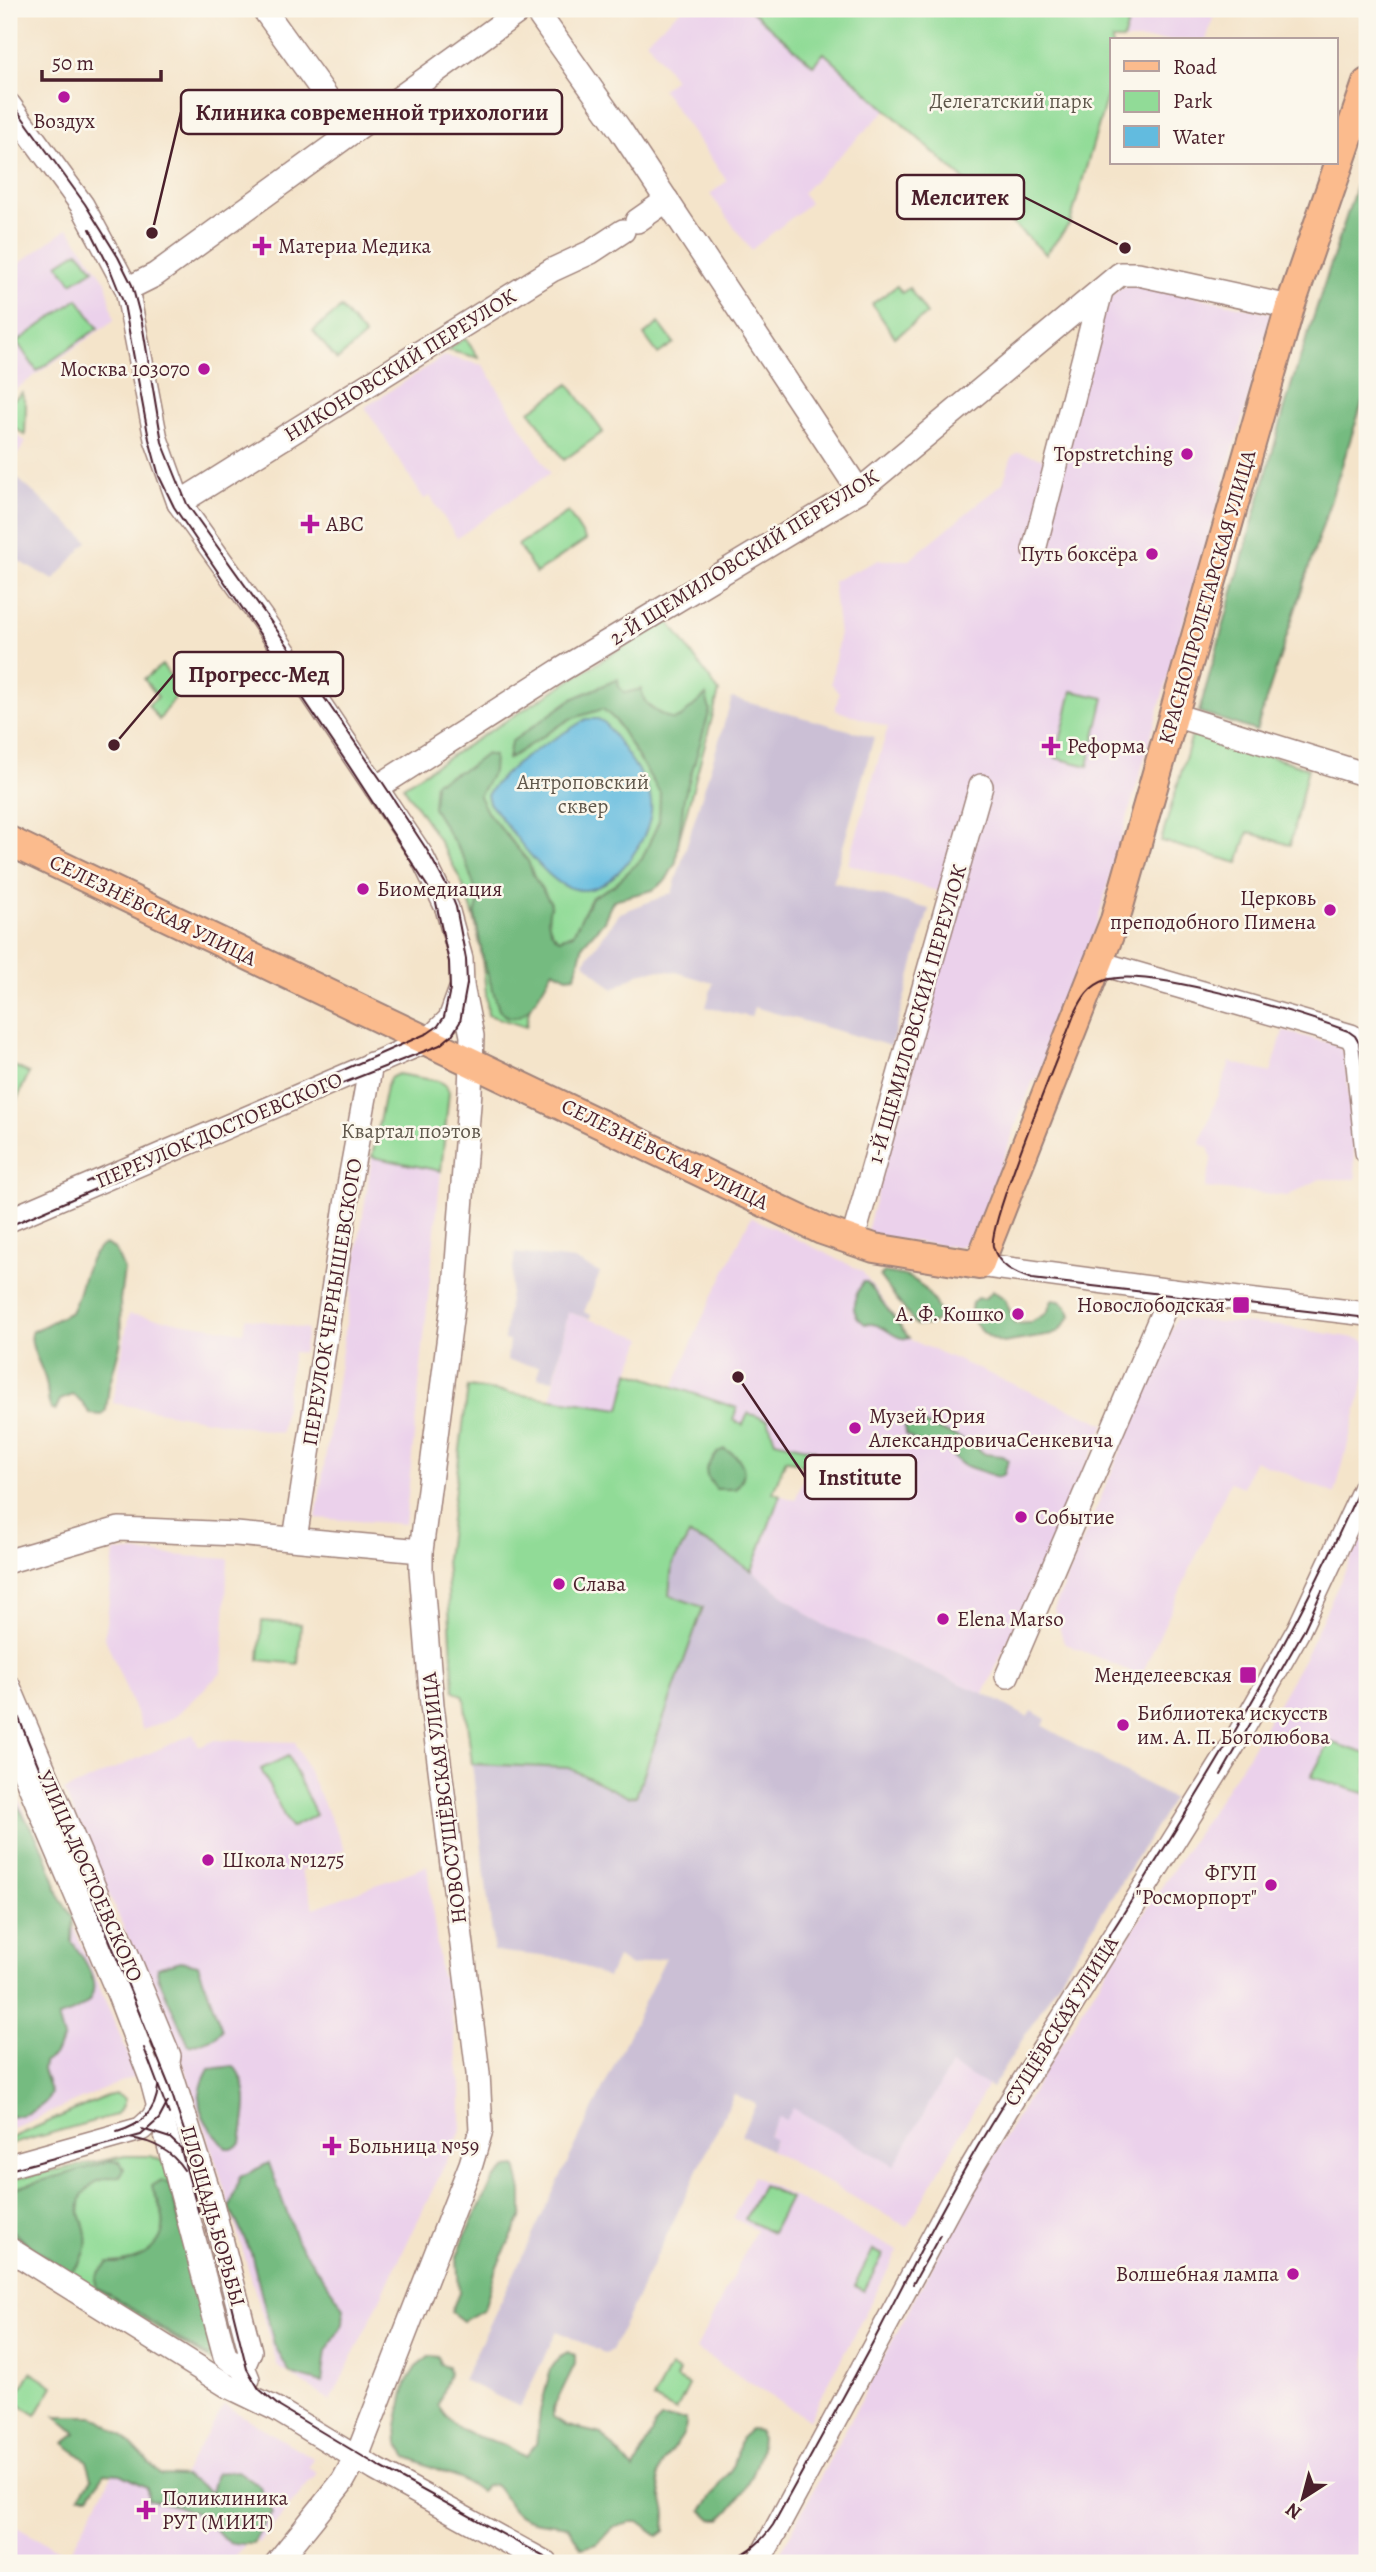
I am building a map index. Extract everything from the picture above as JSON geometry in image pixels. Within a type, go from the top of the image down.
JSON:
[{"type":"main road","name":"КРАСНОПРОЛЕТАРСКАЯ УЛИЦА","points":[[979,1265],[1115,920],[1290,307],[1367,83]]},
{"type":"main road","name":"СЕЛЕЗНЁВСКАЯ УЛИЦА","points":[[9,841],[822,1230],[852,1242],[903,1254],[979,1265]]},
{"type":"street","points":[[127,289],[155,275],[522,9]]},
{"type":"street","points":[[535,9],[667,200],[854,484]]},
{"type":"street","points":[[265,11],[352,132]]},
{"type":"street","name":"НОВОСУЩЁВСКАЯ УЛИЦА","points":[[9,105],[82,205],[127,289],[156,439],[179,503],[263,620],[421,855],[447,908],[461,960],[472,1036],[455,1289],[421,1551],[432,1705],[478,2073],[481,2130],[471,2164],[357,2458],[343,2481],[277,2563]]},
{"type":"street","name":"НИКОНОВСКИЙ ПЕРЕУЛОК","points":[[179,503],[552,270],[591,252],[667,200]]},
{"type":"street","name":"2-Й ЩЕМИЛОВСКИЙ ПЕРЕУЛОК","points":[[376,788],[854,484],[1117,275],[1128,273],[1290,307]]},
{"type":"street","points":[[1034,550],[1101,290]]},
{"type":"street","points":[[1174,715],[1367,775]]},
{"type":"street","name":"1-Й ЩЕМИЛОВСКИЙ ПЕРЕУЛОК","points":[[852,1242],[981,786]]},
{"type":"street","points":[[1099,962],[1351,1036],[1356,1045],[1367,1152]]},
{"type":"street","points":[[429,1040],[450,1019],[463,986]]},
{"type":"street","name":"ПЕРЕУЛОК ДОСТОЕВСКОГО","points":[[9,1220],[429,1040]]},
{"type":"street","name":"ПЕРЕУЛОК ЧЕРНЫШЕВСКОГО","points":[[295,1539],[371,1064]]},
{"type":"street","name":"СЕЛЕЗНЁВСКАЯ УЛИЦА","points":[[979,1265],[1367,1314]]},
{"type":"street","points":[[1007,1676],[1172,1291]]},
{"type":"street","name":"СУЩЁВСКАЯ УЛИЦА","points":[[758,2563],[959,2189],[1255,1708],[1298,1631],[1367,1483]]},
{"type":"street","points":[[9,1561],[119,1529],[236,1534],[421,1551]]},
{"type":"street","name":"УЛИЦА ДОСТОЕВСКОГО","points":[[9,1687],[96,1895],[118,1935],[154,2017],[169,2056],[169,2064]]},
{"type":"street","name":"УЛИЦА ДОСТОЕВСКОГО","points":[[9,1737],[119,1995],[152,2081],[159,2107]]},
{"type":"street","points":[[9,2166],[128,2134],[146,2125],[159,2107],[169,2064]]},
{"type":"street","name":"ПЛОЩАДЬ БОРЬБЫ","points":[[169,2064],[210,2196],[250,2350],[238,2374]]},
{"type":"street","name":"ПЛОЩАДЬ БОРЬБЫ","points":[[159,2107],[225,2356],[238,2374],[276,2409],[357,2458],[546,2563]]},
{"type":"street","points":[[128,2134],[147,2136],[170,2146],[210,2196]]},
{"type":"street","name":"ПЛОЩАДЬ БОРЬБЫ","points":[[9,2249],[238,2374]]},
{"type":"shaded area","points":[[682,9],[749,9],[813,64],[824,52],[886,110],[802,193],[810,203],[751,250],[710,194],[727,181],[662,89],[675,79],[646,40]]},
{"type":"shaded area","points":[[1133,9],[1216,9],[1207,38],[1125,38]]},
{"type":"shaded area","points":[[68,228],[106,281],[114,320],[9,394],[9,271]]},
{"type":"shaded area","points":[[1133,283],[1271,313],[1271,320],[1095,930],[1040,1075],[1033,1081],[974,1236],[968,1243],[956,1247],[872,1236],[867,1231],[957,897],[848,864],[888,727],[835,710],[839,693],[831,683],[839,636],[833,581],[879,560],[909,560],[1003,483],[1012,456],[1019,452],[1049,460],[1086,318],[1120,288]]},
{"type":"shaded area","points":[[444,356],[483,365],[550,473],[457,538],[430,496],[424,499],[365,407]]},
{"type":"shaded area","points":[[9,429],[26,442],[9,467]]},
{"type":"shaded area","points":[[16,477],[88,541],[54,580],[9,556],[9,489]]},
{"type":"shaded area","points":[[732,698],[874,737],[833,882],[929,909],[891,1046],[754,1007],[751,1017],[706,1007],[713,983],[676,972],[657,970],[638,974],[613,989],[584,962],[620,913],[672,893]]},
{"type":"shaded area","points":[[1283,1031],[1338,1045],[1345,1055],[1356,1179],[1320,1179],[1287,1196],[1205,1188],[1212,1159],[1208,1147],[1200,1144],[1230,1062],[1271,1073]]},
{"type":"shaded area","points":[[372,1157],[441,1171],[405,1524],[316,1518]]},
{"type":"shaded area","points":[[751,1217],[862,1271],[911,1340],[1105,1424],[984,1694],[819,1623],[752,1571],[780,1495],[795,1500],[815,1450],[774,1441],[748,1413],[744,1425],[733,1420],[737,1408],[674,1386],[700,1323]]},
{"type":"shaded area","points":[[515,1253],[574,1260],[600,1273],[584,1312],[591,1315],[590,1319],[568,1312],[554,1380],[538,1378],[539,1366],[507,1361],[509,1341],[504,1340]]},
{"type":"shaded area","points":[[568,1312],[643,1338],[629,1372],[621,1409],[551,1399]]},
{"type":"shaded area","points":[[129,1314],[243,1332],[246,1318],[307,1329],[303,1353],[293,1352],[281,1433],[113,1403]]},
{"type":"shaded area","points":[[1176,1319],[1280,1326],[1361,1339],[1367,1342],[1367,1370],[1335,1494],[1254,1460],[1243,1487],[1230,1482],[1141,1676],[1064,1643],[1054,1609]]},
{"type":"shaded area","points":[[1367,1524],[1367,2563],[775,2563],[971,2192],[1103,1976],[1249,1754],[1305,1656]]},
{"type":"shaded area","points":[[689,1535],[715,1547],[752,1571],[819,1623],[989,1696],[1027,1717],[1032,1711],[1046,1719],[1043,1726],[1173,1799],[992,2088],[951,2065],[894,2166],[793,2108],[786,2120],[779,2117],[768,2136],[775,2140],[770,2150],[741,2135],[756,2104],[734,2094],[612,2350],[604,2353],[557,2331],[520,2407],[463,2380],[666,1957],[632,1966],[617,1958],[608,1978],[568,1959],[494,1951],[472,1764],[569,1768],[628,1797],[702,1607],[668,1596],[672,1565]]},
{"type":"shaded area","points":[[114,1551],[228,1559],[222,1672],[174,1717],[143,1730],[105,1638]]},
{"type":"shaded area","name":"Больница №59","points":[[193,1734],[199,1747],[215,1740],[295,1742],[345,1849],[301,1871],[314,1908],[427,1866],[441,1977],[446,1977],[461,2086],[461,2131],[331,2401],[278,2367],[183,2064],[64,1791]]},
{"type":"shaded area","points":[[9,1776],[137,2075],[9,2130]]},
{"type":"shaded area","points":[[951,2064],[988,2085],[907,2227],[770,2150],[775,2141],[768,2137],[779,2116],[793,2108]]},
{"type":"shaded area","points":[[753,2176],[898,2251],[809,2420],[696,2349],[756,2230],[733,2218]]},
{"type":"shaded area","points":[[224,2405],[313,2458],[308,2468],[317,2473],[259,2543],[250,2538],[231,2563],[9,2563],[9,2523],[68,2555],[118,2465],[171,2494]]},
{"type":"green space","name":"Делегатский парк","points":[[749,9],[1133,9],[1124,38],[1110,38],[1110,86],[1070,223],[1046,254],[824,53],[813,65]]},
{"type":"green space","points":[[1367,153],[1367,388],[1256,731],[1199,712],[1292,383]]},
{"type":"green space","points":[[78,251],[94,269],[72,283],[58,264]]},
{"type":"green space","points":[[897,286],[902,293],[909,288],[927,314],[895,337],[872,304]]},
{"type":"green space","points":[[78,299],[98,328],[37,371],[17,342]]},
{"type":"green space","points":[[341,308],[365,336],[337,360],[313,331]]},
{"type":"green space","points":[[659,323],[674,343],[658,354],[644,335]]},
{"type":"green space","points":[[465,338],[479,358],[447,350]]},
{"type":"green space","points":[[569,384],[603,432],[564,460],[530,411]]},
{"type":"green space","points":[[22,393],[26,405],[25,435],[9,424],[9,403]]},
{"type":"green space","points":[[568,512],[586,540],[536,573],[518,545]]},
{"type":"green space","name":"Антроповский сквер","points":[[667,619],[719,692],[670,873],[619,891],[597,930],[558,953],[532,993],[526,1027],[488,1015],[481,950],[470,903],[458,874],[403,786]]},
{"type":"green space","points":[[162,665],[181,689],[159,720],[148,705],[158,697],[144,679]]},
{"type":"green space","points":[[618,679],[619,687],[625,693],[641,689],[648,705],[673,720],[681,717],[706,695],[710,710],[684,798],[676,862],[666,880],[653,890],[613,900],[604,921],[583,945],[575,976],[567,977],[553,970],[531,1006],[516,1017],[508,1016],[499,1010],[483,959],[475,915],[479,900],[465,860],[433,808],[435,782],[469,767],[486,754],[494,756],[493,772],[479,796],[487,812],[528,861],[534,877],[551,903],[548,918],[552,931],[559,939],[573,934],[592,897],[613,886],[642,859],[659,821],[660,793],[615,720],[603,709],[570,719],[508,759],[511,742],[572,699]]},
{"type":"green space","points":[[1072,691],[1104,698],[1088,766],[1056,758]]},
{"type":"green space","points":[[1193,732],[1308,768],[1290,845],[1248,832],[1238,863],[1161,841]]},
{"type":"green space","points":[[9,1064],[29,1073],[10,1115],[9,1114]]},
{"type":"green space","name":"Квартал поэтов","points":[[398,1074],[438,1081],[446,1085],[449,1092],[441,1171],[372,1157],[386,1087],[390,1078]]},
{"type":"green space","points":[[105,1244],[115,1249],[124,1270],[120,1300],[121,1342],[106,1410],[102,1415],[90,1414],[73,1395],[60,1400],[55,1411],[49,1403],[47,1386],[32,1344],[32,1332],[71,1312],[87,1266],[97,1250]]},
{"type":"green space","points":[[884,1272],[906,1276],[917,1282],[938,1310],[936,1322],[916,1325],[880,1277]]},
{"type":"green space","points":[[863,1282],[867,1282],[909,1338],[898,1337],[878,1325],[865,1324],[859,1319],[854,1304]]},
{"type":"green space","points":[[993,1291],[1005,1299],[1015,1324],[1029,1323],[1047,1313],[1052,1300],[1064,1304],[1071,1316],[1058,1332],[1052,1335],[1003,1343],[984,1333],[972,1317],[972,1303],[977,1298],[984,1299]]},
{"type":"green space","name":"Слава","points":[[629,1372],[737,1408],[733,1420],[743,1425],[748,1413],[768,1420],[775,1441],[815,1450],[808,1467],[786,1459],[773,1492],[780,1495],[752,1571],[715,1547],[689,1535],[672,1565],[669,1595],[703,1607],[636,1796],[628,1797],[569,1768],[472,1764],[464,1697],[454,1690],[446,1559],[468,1387],[620,1409]]},
{"type":"green space","points":[[913,1419],[967,1441],[985,1454],[1002,1456],[1008,1460],[1004,1475],[998,1477],[963,1465],[945,1450],[928,1449],[906,1435],[904,1421]]},
{"type":"green space","points":[[724,1449],[736,1456],[743,1466],[743,1477],[735,1489],[716,1489],[707,1476],[706,1469],[718,1452]]},
{"type":"green space","points":[[262,1621],[301,1624],[298,1664],[259,1660]]},
{"type":"green space","points":[[1330,1742],[1367,1754],[1367,1794],[1311,1777]]},
{"type":"green space","points":[[288,1756],[316,1815],[290,1828],[261,1769]]},
{"type":"green space","points":[[9,1781],[17,1804],[43,1848],[61,1900],[73,1917],[72,1942],[88,1966],[94,1987],[85,2004],[58,2017],[64,2038],[55,2054],[44,2063],[43,2070],[51,2094],[48,2099],[33,2111],[9,2117],[9,2062],[12,2057],[9,2044]]},
{"type":"green space","points":[[181,1961],[198,1965],[222,2030],[215,2037],[189,2046],[158,1977],[157,1968]]},
{"type":"green space","points":[[234,2066],[244,2085],[246,2112],[241,2143],[234,2148],[226,2148],[201,2112],[200,2093],[209,2069]]},
{"type":"green space","points":[[116,2094],[125,2099],[116,2115],[9,2145],[9,2139]]},
{"type":"green space","points":[[125,2156],[151,2156],[164,2162],[219,2355],[214,2363],[80,2281],[9,2233],[9,2180]]},
{"type":"green space","points":[[111,2161],[120,2162],[124,2169],[120,2176],[104,2179],[91,2186],[82,2197],[80,2213],[85,2227],[86,2248],[82,2259],[68,2273],[9,2227],[9,2190]]},
{"type":"green space","points":[[269,2163],[297,2241],[344,2308],[343,2324],[326,2351],[322,2383],[290,2374],[274,2344],[251,2253],[230,2208],[240,2177]]},
{"type":"green space","points":[[516,2166],[522,2191],[522,2216],[496,2268],[484,2309],[463,2321],[451,2312],[459,2293],[457,2257],[466,2233],[494,2179],[508,2167]]},
{"type":"green space","points":[[162,2180],[169,2184],[215,2351],[207,2357],[97,2289],[96,2277],[108,2263],[132,2260],[152,2249],[158,2241],[163,2220],[152,2186]]},
{"type":"green space","points":[[762,2185],[790,2198],[772,2233],[745,2219]]},
{"type":"green space","points":[[873,2250],[883,2255],[864,2291],[854,2286]]},
{"type":"green space","points":[[568,2352],[575,2356],[575,2364],[553,2409],[553,2417],[568,2426],[601,2434],[634,2470],[655,2425],[661,2419],[686,2419],[683,2434],[664,2461],[658,2477],[666,2516],[665,2531],[658,2536],[638,2522],[630,2522],[613,2527],[597,2544],[581,2548],[568,2526],[526,2518],[514,2511],[494,2484],[486,2485],[480,2491],[459,2478],[407,2457],[398,2443],[397,2425],[406,2383],[416,2367],[430,2356],[438,2357],[440,2365],[448,2367],[449,2374],[438,2405],[452,2423],[466,2432],[502,2444],[526,2456],[536,2444],[540,2411],[551,2369],[560,2356]]},
{"type":"green space","points":[[670,2367],[679,2371],[676,2378],[689,2385],[676,2411],[653,2399]]},
{"type":"green space","points":[[31,2372],[53,2386],[36,2415],[14,2401]]},
{"type":"green space","points":[[56,2416],[93,2416],[122,2435],[161,2475],[185,2476],[211,2492],[216,2473],[238,2471],[259,2486],[273,2513],[253,2544],[241,2544],[226,2541],[196,2514],[148,2499],[147,2487],[121,2474],[105,2473],[89,2496],[80,2496],[92,2478],[87,2461],[64,2443],[76,2433]]},
{"type":"green space","points":[[750,2430],[758,2431],[762,2438],[754,2472],[729,2511],[721,2519],[712,2519],[702,2510],[734,2465],[742,2437]]},
{"type":"water","points":[[586,719],[598,719],[605,723],[632,761],[649,793],[651,814],[641,841],[624,866],[602,884],[581,890],[565,886],[546,871],[489,803],[487,795],[519,762]]},
{"type":"tram line","points":[[9,99],[85,204],[132,285],[142,323],[162,442],[187,504],[301,664],[427,850],[456,907],[466,959],[467,984],[460,1022],[452,1035],[440,1045],[341,1084],[9,1226]]},
{"type":"tram line","points":[[86,1182],[428,1033],[438,1026],[444,1017],[450,989],[449,962],[435,898],[174,507],[159,476],[149,439],[124,304],[90,229]]},
{"type":"tram line","points":[[1367,1103],[1359,1043],[1348,1031],[1262,1004],[1189,986],[1127,977],[1106,980],[1090,989],[1074,1015],[1013,1172],[993,1246],[1003,1264],[1032,1279],[1359,1317],[1367,1321]]},
{"type":"tram line","points":[[721,2563],[751,2549],[773,2525],[976,2149],[1240,1723],[1328,1557],[1367,1471]]},
{"type":"tram line","points":[[1221,1775],[1303,1632],[1322,1591]]},
{"type":"tram line","points":[[9,1694],[170,2088],[200,2179],[247,2369],[259,2389],[280,2407],[377,2465],[555,2563]]},
{"type":"tram line","points":[[144,2048],[169,2114]]},
{"type":"tram line","points":[[117,2132],[133,2126],[146,2116],[154,2104],[158,2087]]},
{"type":"tram line","points":[[9,2170],[141,2135],[159,2119],[168,2102]]},
{"type":"tram line","points":[[142,2129],[170,2138],[189,2156]]},
{"type":"tram line","points":[[129,2138],[146,2141],[161,2148],[184,2170]]},
{"type":"tram line","points":[[181,2150],[199,2214]]},
{"type":"tram line","points":[[913,2284],[940,2235]]},
{"type":"place","name":"Воздух","points":[[64,97]]},
{"type":"place","name":"Клиника современной трихологии","points":[[152,233]]},
{"type":"place","name":"Материа Медика","points":[[262,246]]},
{"type":"place","name":"Мелситек","points":[[1125,248]]},
{"type":"place","name":"Москва 103070","points":[[204,369]]},
{"type":"place","name":"Topstretching","points":[[1187,454]]},
{"type":"place","name":"ABC","points":[[310,524]]},
{"type":"place","name":"Путь боксёра","points":[[1152,554]]},
{"type":"place","name":"Прогресс-Мед","points":[[114,745]]},
{"type":"place","name":"Реформа","points":[[1051,746]]},
{"type":"place","name":"Биомедиация","points":[[363,889]]},
{"type":"place","name":"Церковь преподобного Пимена","points":[[1330,910]]},
{"type":"place","name":"Новослободская","points":[[1241,1305]]},
{"type":"place","name":"А. Ф. Кошко","points":[[1018,1314]]},
{"type":"place","name":"Institute","points":[[738,1377]]},
{"type":"place","name":"Музей Юрия АлександровичаСенкевича","points":[[855,1428]]},
{"type":"place","name":"Событие","points":[[1021,1517]]},
{"type":"place","name":"Слава","points":[[559,1584]]},
{"type":"place","name":"Elena Marso","points":[[943,1619]]},
{"type":"place","name":"Менделеевская","points":[[1248,1675]]},
{"type":"place","name":"Библиотека искусств им. А. П. Боголюбова","points":[[1123,1725]]},
{"type":"place","name":"Школа №1275","points":[[208,1860]]},
{"type":"place","name":"ФГУП \"Росморпорт\"","points":[[1271,1885]]},
{"type":"place","name":"Больница №59","points":[[332,2146]]},
{"type":"place","name":"Волшебная лампа","points":[[1293,2274]]},
{"type":"place","name":"Поликлиника РУТ (МИИТ)","points":[[146,2510]]}]
